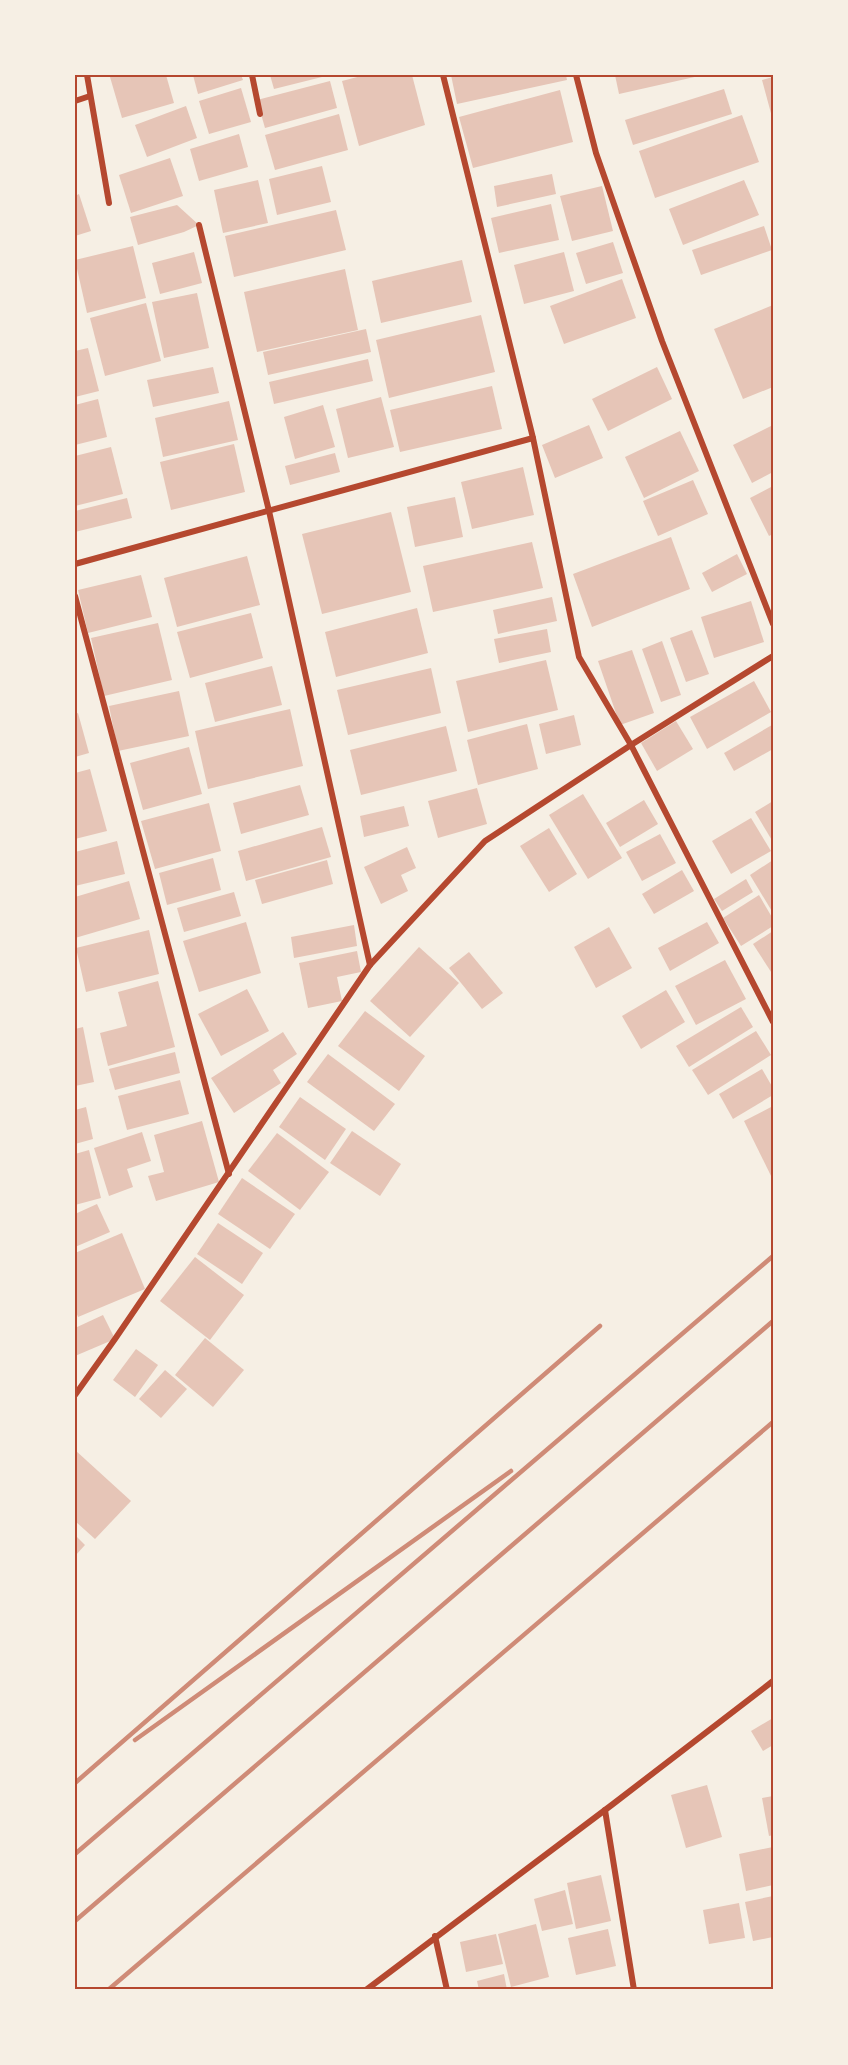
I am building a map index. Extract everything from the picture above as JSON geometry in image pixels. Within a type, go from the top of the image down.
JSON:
[{"type":"street","points":[[87,75],[110,203]]},
{"type":"street","points":[[252,75],[260,114]]},
{"type":"street","points":[[443,75],[533,438],[579,657],[631,745],[773,1022]]},
{"type":"street","points":[[576,75],[596,153],[662,341],[773,624]]},
{"type":"street","points":[[75,101],[90,96]]},
{"type":"street","points":[[199,225],[269,511],[370,965]]},
{"type":"street","points":[[75,564],[533,438]]},
{"type":"street","points":[[75,596],[229,1174]]},
{"type":"street","points":[[75,1395],[229,1174],[370,965],[485,841],[631,745],[773,656]]},
{"type":"street","points":[[366,1990],[773,1681]]},
{"type":"street","points":[[605,1810],[634,1990]]},
{"type":"street","points":[[435,1936],[447,1990]]},
{"type":"building","points":[[166,75],[174,103],[122,118],[110,77]]},
{"type":"building","points":[[193,75],[241,75],[243,80],[198,94]]},
{"type":"building","points":[[270,75],[326,75],[326,76],[274,89]]},
{"type":"building","points":[[365,75],[412,75],[425,125],[359,146],[342,81]]},
{"type":"building","points":[[451,75],[566,75],[567,80],[457,104]]},
{"type":"building","points":[[615,75],[698,75],[699,76],[619,94]]},
{"type":"building","points":[[773,77],[773,117],[772,117],[762,80]]},
{"type":"building","points":[[330,81],[337,108],[265,128],[257,100]]},
{"type":"building","points":[[241,88],[251,122],[209,134],[199,101]]},
{"type":"building","points":[[724,89],[732,114],[633,145],[625,120]]},
{"type":"building","points":[[560,90],[573,142],[473,168],[459,117]]},
{"type":"building","points":[[186,106],[197,138],[147,157],[135,125]]},
{"type":"building","points":[[339,114],[348,150],[275,170],[265,135]]},
{"type":"building","points":[[742,115],[759,162],[655,198],[639,151]]},
{"type":"building","points":[[239,134],[248,167],[199,181],[190,149]]},
{"type":"building","points":[[170,158],[183,196],[131,213],[119,175]]},
{"type":"building","points":[[322,166],[331,202],[277,215],[269,179]]},
{"type":"building","points":[[552,174],[556,194],[497,207],[494,186]]},
{"type":"building","points":[[258,180],[268,223],[223,233],[214,190]]},
{"type":"building","points":[[744,180],[759,215],[683,245],[669,209]]},
{"type":"building","points":[[602,186],[613,231],[572,241],[560,196]]},
{"type":"building","points":[[79,194],[91,231],[75,236],[75,196]]},
{"type":"building","points":[[551,204],[559,240],[499,253],[491,218]]},
{"type":"building","points":[[177,205],[199,225],[184,232],[138,245],[130,217]]},
{"type":"building","points":[[336,210],[346,250],[234,277],[225,236]]},
{"type":"building","points":[[764,226],[772,250],[701,275],[692,250]]},
{"type":"building","points":[[613,242],[623,273],[586,284],[576,253]]},
{"type":"building","points":[[133,246],[146,298],[87,313],[75,260]]},
{"type":"building","points":[[194,252],[202,283],[160,294],[152,263]]},
{"type":"building","points":[[564,252],[574,291],[524,304],[514,265]]},
{"type":"building","points":[[462,260],[472,302],[381,323],[372,281]]},
{"type":"building","points":[[345,269],[358,330],[257,352],[244,292]]},
{"type":"building","points":[[622,279],[636,318],[564,344],[550,306]]},
{"type":"building","points":[[197,293],[209,348],[164,358],[152,302]]},
{"type":"building","points":[[146,303],[161,361],[105,376],[90,318]]},
{"type":"building","points":[[773,305],[773,387],[743,399],[714,329]]},
{"type":"building","points":[[481,315],[495,372],[389,398],[376,340]]},
{"type":"building","points":[[366,329],[371,352],[268,375],[263,352]]},
{"type":"building","points":[[88,348],[99,391],[75,397],[75,351]]},
{"type":"building","points":[[368,359],[373,381],[274,404],[269,382]]},
{"type":"building","points":[[213,367],[219,393],[153,407],[147,380]]},
{"type":"building","points":[[657,367],[672,399],[608,431],[592,399]]},
{"type":"building","points":[[492,386],[502,429],[400,452],[390,410]]},
{"type":"building","points":[[381,397],[394,447],[348,458],[336,409]]},
{"type":"building","points":[[98,399],[107,437],[75,445],[75,405]]},
{"type":"building","points":[[229,401],[238,440],[163,457],[155,418]]},
{"type":"building","points":[[323,405],[335,447],[295,459],[284,417]]},
{"type":"building","points":[[589,425],[603,458],[555,478],[542,445]]},
{"type":"building","points":[[773,425],[773,472],[752,483],[733,445]]},
{"type":"building","points":[[680,431],[699,471],[644,498],[625,457]]},
{"type":"building","points":[[234,444],[245,492],[171,510],[160,462]]},
{"type":"building","points":[[111,447],[123,494],[75,506],[75,456]]},
{"type":"building","points":[[335,453],[340,472],[290,485],[285,466]]},
{"type":"building","points":[[523,467],[534,515],[472,529],[461,482]]},
{"type":"building","points":[[693,480],[708,514],[658,536],[643,501]]},
{"type":"building","points":[[773,486],[773,534],[769,536],[750,498]]},
{"type":"building","points":[[455,497],[463,537],[415,547],[407,507]]},
{"type":"building","points":[[127,498],[132,518],[75,532],[75,511]]},
{"type":"building","points":[[391,512],[411,592],[322,614],[302,534]]},
{"type":"building","points":[[671,537],[690,589],[592,627],[573,574]]},
{"type":"building","points":[[532,542],[543,588],[433,612],[423,566]]},
{"type":"building","points":[[737,554],[747,574],[712,592],[702,573]]},
{"type":"building","points":[[247,556],[260,605],[177,627],[164,578]]},
{"type":"building","points":[[141,575],[152,617],[88,633],[78,590]]},
{"type":"building","points":[[552,597],[557,621],[498,634],[493,610]]},
{"type":"building","points":[[751,601],[764,642],[714,658],[701,617]]},
{"type":"building","points":[[417,608],[428,653],[336,677],[325,632]]},
{"type":"building","points":[[251,613],[263,658],[190,678],[177,632]]},
{"type":"building","points":[[158,623],[172,680],[104,696],[91,638]]},
{"type":"building","points":[[547,629],[551,652],[499,663],[494,639]]},
{"type":"building","points":[[692,630],[709,674],[686,682],[670,638]]},
{"type":"building","points":[[662,641],[681,695],[661,702],[642,649]]},
{"type":"building","points":[[632,650],[654,713],[620,725],[598,661]]},
{"type":"building","points":[[546,660],[558,710],[468,732],[456,681]]},
{"type":"building","points":[[272,666],[282,705],[215,722],[205,683]]},
{"type":"building","points":[[431,668],[441,713],[348,735],[337,690]]},
{"type":"building","points":[[754,681],[771,712],[707,749],[690,717]]},
{"type":"building","points":[[179,691],[189,736],[118,751],[109,706]]},
{"type":"building","points":[[290,709],[303,766],[208,789],[195,731]]},
{"type":"building","points":[[78,713],[89,753],[75,757],[75,714]]},
{"type":"building","points":[[574,715],[581,745],[546,754],[539,724]]},
{"type":"building","points":[[676,721],[693,749],[657,771],[641,743]]},
{"type":"building","points":[[527,724],[538,769],[478,785],[467,740]]},
{"type":"building","points":[[772,725],[773,749],[734,771],[724,753]]},
{"type":"building","points":[[446,726],[457,771],[361,795],[350,750]]},
{"type":"building","points":[[189,747],[202,794],[143,810],[130,763]]},
{"type":"building","points":[[90,769],[107,831],[75,839],[75,773]]},
{"type":"building","points":[[300,785],[309,815],[241,834],[233,803]]},
{"type":"building","points":[[477,788],[487,824],[438,838],[428,801]]},
{"type":"building","points":[[583,794],[622,858],[588,879],[549,815]]},
{"type":"building","points":[[644,800],[658,824],[620,847],[606,823]]},
{"type":"building","points":[[773,801],[773,842],[755,812]]},
{"type":"building","points":[[209,803],[221,851],[155,869],[141,821]]},
{"type":"building","points":[[404,806],[409,826],[364,837],[360,816]]},
{"type":"building","points":[[751,818],[771,851],[731,874],[712,841]]},
{"type":"building","points":[[322,827],[331,857],[246,881],[238,851]]},
{"type":"building","points":[[549,828],[577,874],[549,892],[520,846]]},
{"type":"building","points":[[660,834],[676,863],[642,881],[626,852]]},
{"type":"building","points":[[117,841],[125,874],[75,886],[75,852]]},
{"type":"building","points":[[407,847],[416,868],[401,875],[408,891],[381,904],[364,867]]},
{"type":"building","points":[[213,858],[221,890],[167,905],[159,873]]},
{"type":"building","points":[[327,860],[333,884],[262,904],[255,880]]},
{"type":"building","points":[[773,860],[773,913],[750,875]]},
{"type":"building","points":[[682,870],[694,891],[654,914],[642,894]]},
{"type":"building","points":[[746,879],[753,892],[722,911],[714,899]]},
{"type":"building","points":[[129,881],[140,919],[75,938],[75,897]]},
{"type":"building","points":[[234,892],[241,916],[184,932],[177,908]]},
{"type":"building","points":[[759,895],[773,919],[773,926],[741,946],[723,918]]},
{"type":"building","points":[[246,922],[261,973],[199,992],[183,941]]},
{"type":"building","points":[[707,922],[719,943],[670,971],[658,948]]},
{"type":"building","points":[[354,925],[357,946],[294,958],[291,937]]},
{"type":"building","points":[[609,927],[632,968],[596,988],[574,947]]},
{"type":"building","points":[[149,930],[159,974],[86,992],[76,948]]},
{"type":"building","points":[[773,931],[773,975],[753,944]]},
{"type":"building","points":[[419,947],[459,983],[410,1037],[370,1001]]},
{"type":"building","points":[[357,951],[361,972],[337,977],[342,1001],[308,1008],[299,963]]},
{"type":"building","points":[[469,952],[503,993],[482,1009],[449,968]]},
{"type":"building","points":[[725,960],[746,999],[696,1025],[675,986]]},
{"type":"building","points":[[158,981],[175,1047],[108,1066],[100,1033],[127,1026],[118,992]]},
{"type":"building","points":[[247,989],[269,1031],[221,1056],[198,1014]]},
{"type":"building","points":[[666,990],[685,1022],[641,1049],[622,1016]]},
{"type":"building","points":[[741,1007],[753,1027],[689,1067],[676,1046]]},
{"type":"building","points":[[365,1011],[425,1056],[399,1091],[338,1046]]},
{"type":"building","points":[[83,1027],[94,1082],[75,1086],[75,1029]]},
{"type":"building","points":[[756,1031],[771,1055],[708,1095],[692,1070]]},
{"type":"building","points":[[283,1032],[297,1054],[273,1070],[281,1083],[234,1113],[211,1078]]},
{"type":"building","points":[[175,1052],[180,1073],[115,1090],[109,1069]]},
{"type":"building","points":[[328,1054],[395,1104],[374,1131],[307,1082]]},
{"type":"building","points":[[762,1069],[773,1088],[773,1095],[733,1119],[719,1094]]},
{"type":"building","points":[[180,1080],[189,1114],[127,1130],[118,1096]]},
{"type":"building","points":[[300,1097],[346,1129],[325,1160],[279,1127]]},
{"type":"building","points":[[773,1106],[773,1180],[744,1121]]},
{"type":"building","points":[[86,1107],[93,1139],[75,1144],[75,1110]]},
{"type":"building","points":[[202,1121],[219,1182],[156,1201],[148,1176],[164,1172],[154,1135]]},
{"type":"building","points":[[352,1131],[401,1164],[380,1196],[330,1163]]},
{"type":"building","points":[[142,1132],[151,1161],[127,1169],[133,1187],[109,1196],[94,1148]]},
{"type":"building","points":[[277,1133],[329,1172],[300,1210],[248,1171]]},
{"type":"building","points":[[89,1150],[101,1198],[75,1205],[75,1154]]},
{"type":"building","points":[[242,1178],[295,1214],[270,1249],[218,1214]]},
{"type":"building","points":[[97,1204],[110,1232],[75,1247],[75,1214]]},
{"type":"building","points":[[218,1223],[263,1253],[242,1284],[197,1254]]},
{"type":"building","points":[[122,1233],[145,1289],[78,1317],[75,1309],[75,1253]]},
{"type":"building","points":[[195,1257],[244,1295],[210,1340],[160,1301]]},
{"type":"building","points":[[103,1315],[115,1339],[75,1356],[75,1328]]},
{"type":"building","points":[[205,1338],[244,1370],[213,1407],[175,1375]]},
{"type":"building","points":[[136,1349],[158,1365],[135,1397],[113,1380]]},
{"type":"building","points":[[165,1370],[187,1389],[161,1418],[139,1399]]},
{"type":"building","points":[[75,1450],[131,1501],[95,1539],[75,1521]]},
{"type":"building","points":[[75,1535],[85,1545],[75,1556]]},
{"type":"building","points":[[773,1718],[773,1745],[763,1751],[751,1731]]},
{"type":"building","points":[[707,1785],[722,1837],[686,1848],[671,1795]]},
{"type":"building","points":[[773,1796],[773,1835],[769,1836],[762,1798]]},
{"type":"building","points":[[773,1847],[773,1885],[746,1891],[739,1854]]},
{"type":"building","points":[[601,1875],[611,1921],[576,1929],[567,1883]]},
{"type":"building","points":[[565,1890],[573,1924],[542,1931],[534,1899]]},
{"type":"building","points":[[773,1896],[773,1937],[753,1941],[745,1902]]},
{"type":"building","points":[[739,1903],[745,1938],[709,1944],[703,1910]]},
{"type":"building","points":[[536,1924],[549,1977],[511,1987],[498,1934]]},
{"type":"building","points":[[608,1929],[616,1966],[576,1975],[568,1938]]},
{"type":"building","points":[[496,1934],[503,1964],[466,1972],[460,1942]]},
{"type":"building","points":[[504,1974],[507,1990],[479,1990],[477,1981]]},
{"type":"railway","points":[[75,1854],[773,1256]]},
{"type":"railway","points":[[75,1921],[773,1321]]},
{"type":"railway","points":[[75,1783],[600,1326]]},
{"type":"railway","points":[[108,1990],[773,1422]]},
{"type":"railway","points":[[135,1740],[511,1471]]}]
